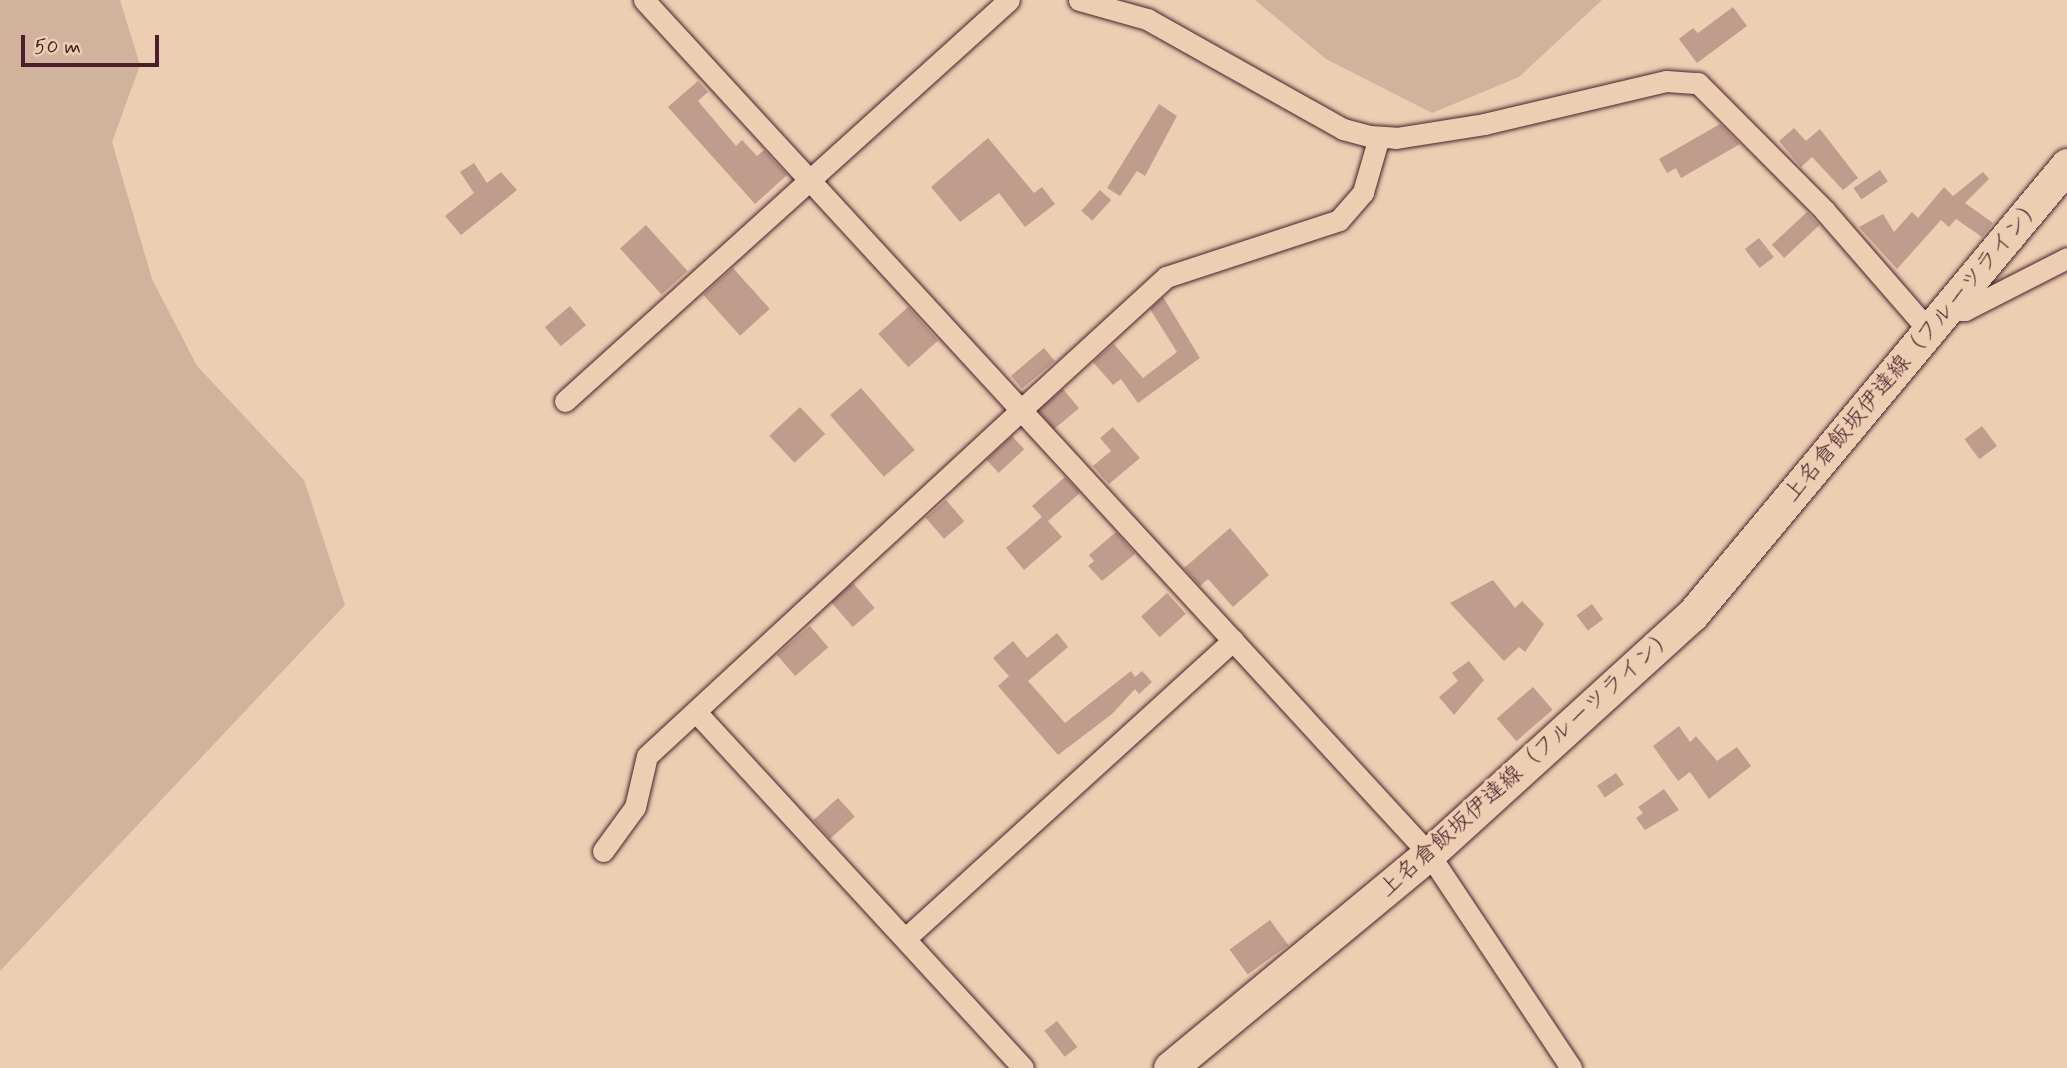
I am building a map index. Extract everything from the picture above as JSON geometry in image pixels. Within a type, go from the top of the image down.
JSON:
[{"type":"main road","name":"上名倉飯坂伊達線（フルーツライン）","points":[[1170,1068],[1429,854],[1692,615],[1940,321],[2067,165]]},
{"type":"street","points":[[644,0],[1429,854],[1571,1068]]},
{"type":"street","points":[[565,401],[1009,0]]},
{"type":"street","points":[[1079,0],[1147,19],[1343,130],[1379,137],[1545,113],[1666,81],[1698,83],[1824,210],[1940,321],[2067,258]]},
{"type":"street","points":[[603,852],[635,807],[647,756],[1021,410],[1166,277],[1339,220],[1363,192],[1379,137]]},
{"type":"street","points":[[907,937],[1233,640]]},
{"type":"street","points":[[696,712],[907,937],[1023,1068]]},
{"type":"shaded area","points":[[0,0],[120,0],[140,65],[112,142],[152,279],[197,366],[304,480],[345,605],[0,971]]},
{"type":"shaded area","points":[[1255,0],[1602,0],[1519,77],[1432,113],[1326,59]]},
{"type":"building","points":[[1733,7],[1747,26],[1697,63],[1679,39],[1693,28],[1698,33]]},
{"type":"building","points":[[698,81],[708,92],[698,101],[736,146],[742,140],[757,156],[764,150],[787,175],[755,204],[668,107]]},
{"type":"building","points":[[1159,104],[1177,116],[1145,176],[1137,171],[1120,196],[1107,188]]},
{"type":"building","points":[[1720,124],[1740,144],[1681,178],[1676,168],[1667,173],[1659,159]]},
{"type":"building","points":[[1794,128],[1806,141],[1820,129],[1858,178],[1843,190],[1812,157],[1801,167],[1779,141]]},
{"type":"building","points":[[988,138],[1034,193],[1042,187],[1055,204],[1025,227],[999,193],[960,222],[931,187]]},
{"type":"building","points":[[474,163],[487,183],[501,172],[517,190],[461,235],[445,216],[474,193],[460,172]]},
{"type":"building","points":[[1880,170],[1888,182],[1861,200],[1853,188]]},
{"type":"building","points":[[1983,172],[1989,179],[1965,203],[1993,223],[1982,237],[1956,219],[1949,227],[1941,220],[1897,269],[1859,227],[1883,214],[1894,232],[1912,212],[1918,218],[1944,187],[1953,196]]},
{"type":"building","points":[[1100,190],[1111,200],[1092,221],[1081,211]]},
{"type":"building","points":[[1807,212],[1819,225],[1784,258],[1772,245]]},
{"type":"building","points":[[646,225],[687,271],[661,294],[620,248]]},
{"type":"building","points":[[1759,238],[1774,257],[1760,268],[1745,249]]},
{"type":"building","points":[[733,268],[770,309],[740,336],[703,295]]},
{"type":"building","points":[[1163,297],[1200,358],[1138,403],[1121,379],[1113,385],[1093,362],[1114,344],[1143,378],[1177,352],[1150,309]]},
{"type":"building","points":[[570,306],[586,325],[561,346],[545,327]]},
{"type":"building","points":[[908,307],[938,340],[908,367],[878,334]]},
{"type":"building","points":[[1044,348],[1055,361],[1022,389],[1011,376]]},
{"type":"building","points":[[861,388],[915,450],[884,477],[830,415]]},
{"type":"building","points":[[1063,389],[1079,408],[1054,429],[1038,410]]},
{"type":"building","points":[[800,407],[825,434],[795,463],[769,436]]},
{"type":"building","points":[[1982,426],[1997,446],[1979,459],[1964,439]]},
{"type":"building","points":[[1113,427],[1140,458],[1109,484],[1093,466],[1111,451],[1100,438]]},
{"type":"building","points":[[1012,436],[1024,449],[999,473],[986,460]]},
{"type":"building","points":[[1065,477],[1080,493],[1048,521],[1062,537],[1024,570],[1006,548],[1042,517],[1032,506]]},
{"type":"building","points":[[946,500],[964,521],[944,539],[926,518]]},
{"type":"building","points":[[1230,528],[1269,575],[1233,607],[1208,579],[1200,586],[1184,568]]},
{"type":"building","points":[[1116,532],[1135,554],[1102,581],[1088,566],[1094,561],[1089,555]]},
{"type":"building","points":[[1493,580],[1515,608],[1522,601],[1544,624],[1525,652],[1519,647],[1504,661],[1450,603]]},
{"type":"building","points":[[853,583],[875,608],[853,627],[831,602]]},
{"type":"building","points":[[1167,593],[1186,614],[1160,637],[1141,616]]},
{"type":"building","points":[[1592,604],[1603,619],[1588,631],[1577,615]]},
{"type":"building","points":[[810,626],[828,647],[795,676],[777,655]]},
{"type":"building","points":[[1057,633],[1068,647],[1028,681],[1065,723],[1131,671],[1135,677],[1142,671],[1152,682],[1139,694],[1135,689],[1112,714],[1058,755],[998,686],[1009,676],[993,658],[1013,641],[1027,658]]},
{"type":"building","points":[[1469,661],[1484,680],[1454,715],[1439,697],[1458,681],[1452,673]]},
{"type":"building","points":[[1533,687],[1553,710],[1516,741],[1497,718]]},
{"type":"building","points":[[1679,726],[1690,742],[1696,736],[1717,761],[1737,747],[1751,766],[1709,799],[1690,772],[1678,781],[1653,746]]},
{"type":"building","points":[[1616,773],[1624,785],[1605,797],[1597,786]]},
{"type":"building","points":[[1664,789],[1679,810],[1645,830],[1636,818],[1643,813],[1638,807]]},
{"type":"building","points":[[838,798],[855,817],[830,839],[813,820]]},
{"type":"building","points":[[1270,920],[1288,945],[1248,974],[1230,949]]},
{"type":"building","points":[[1057,1021],[1077,1047],[1065,1057],[1044,1031]]}]
